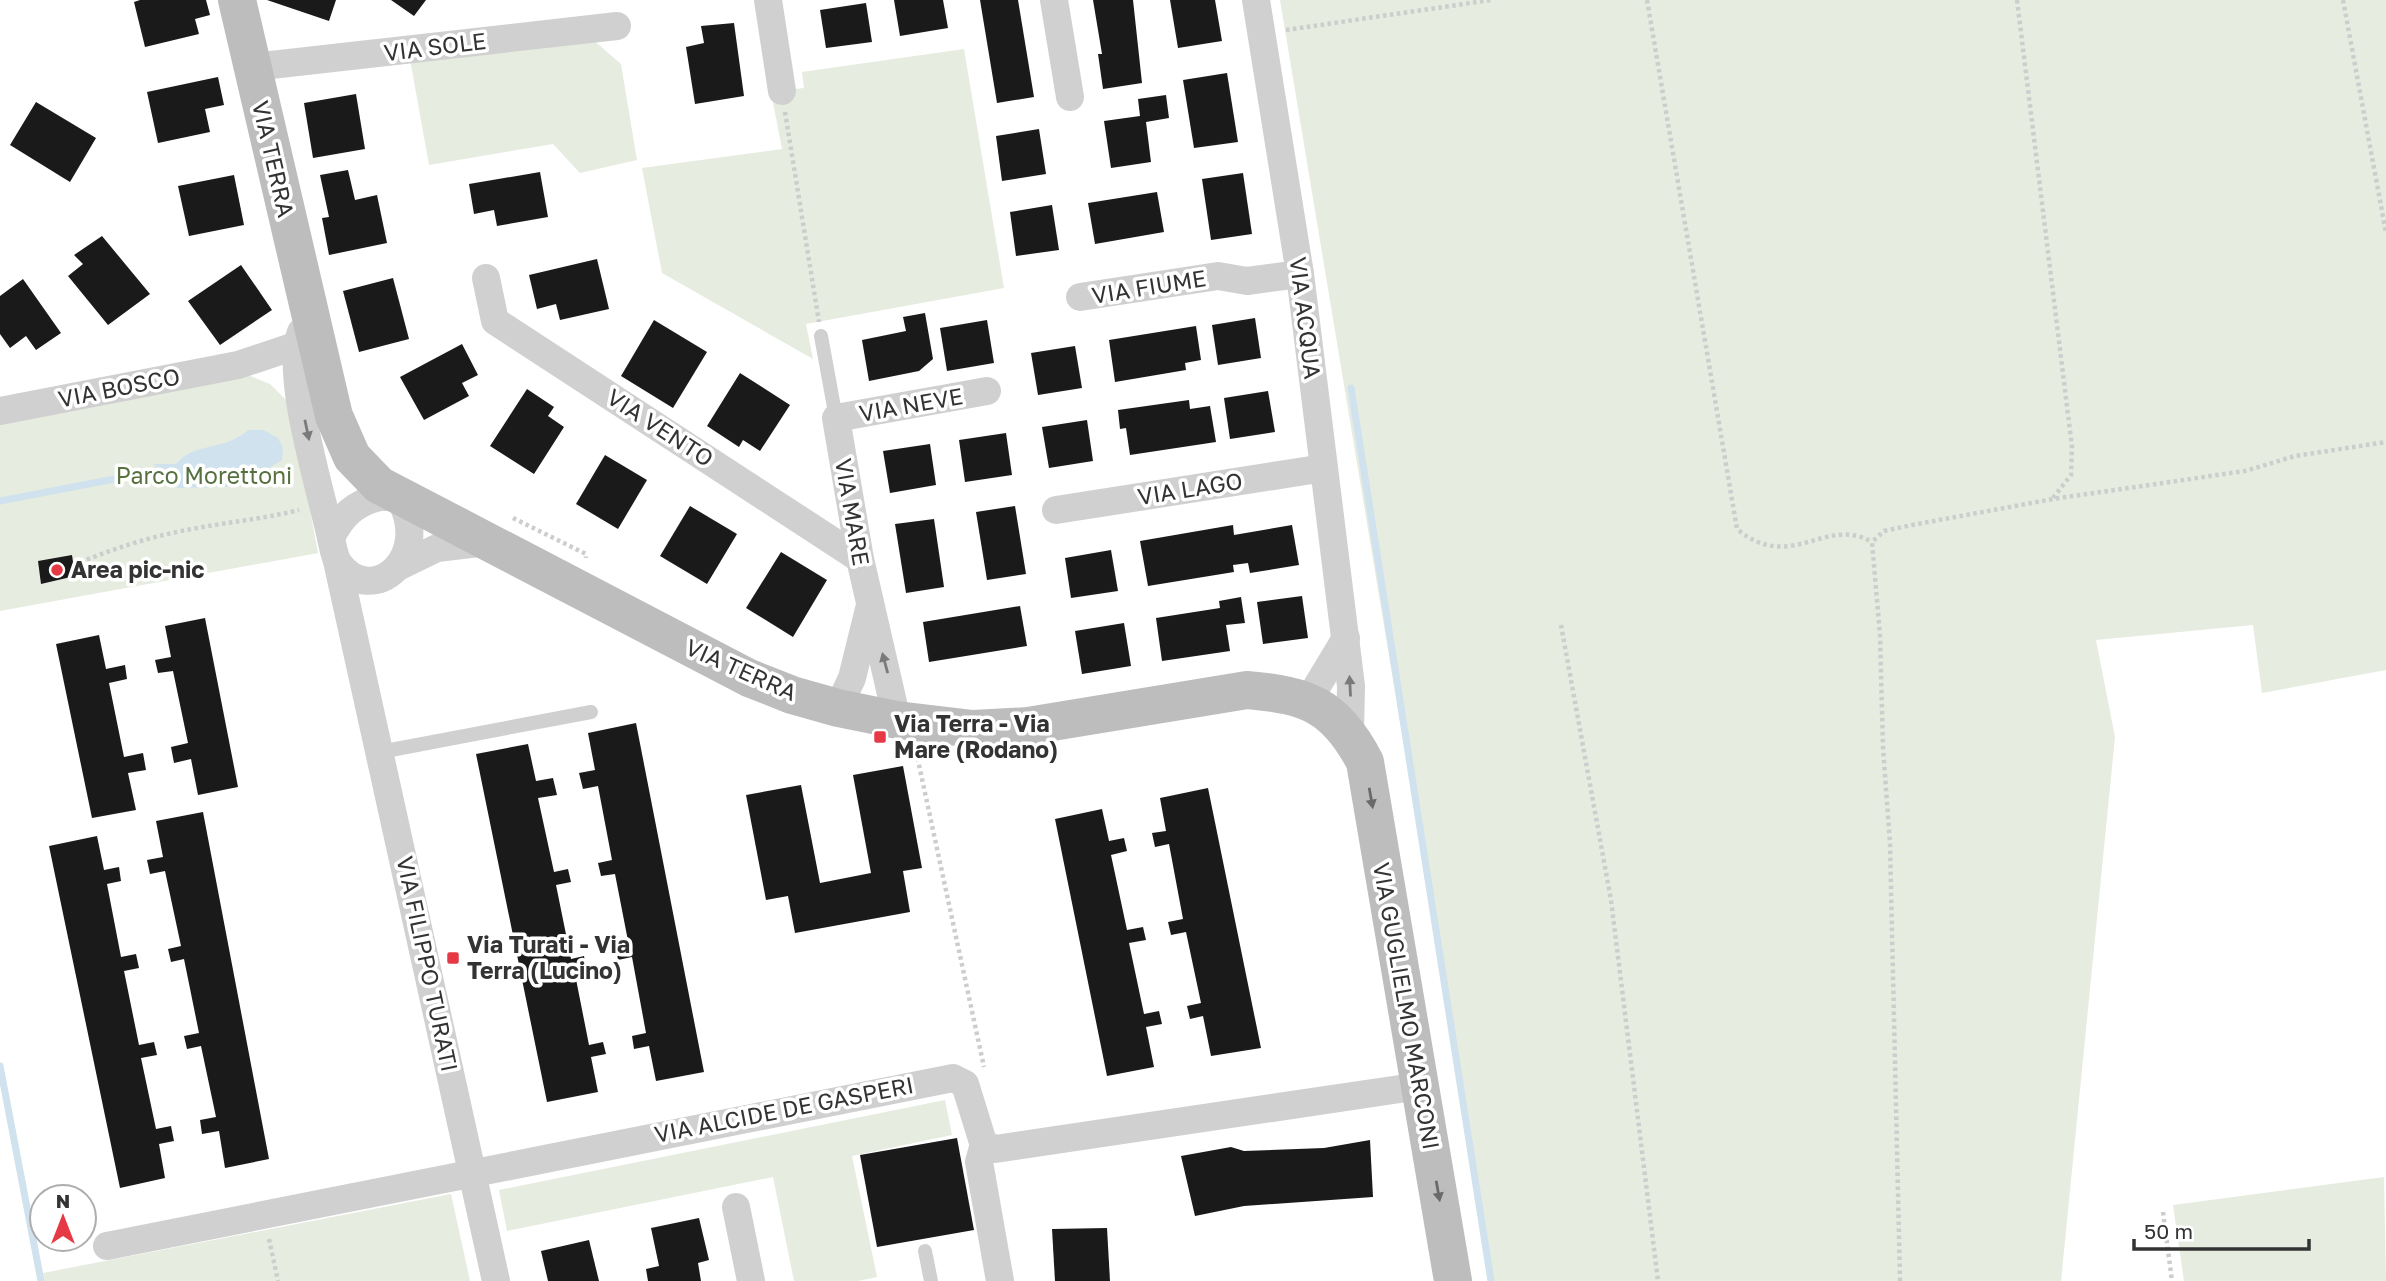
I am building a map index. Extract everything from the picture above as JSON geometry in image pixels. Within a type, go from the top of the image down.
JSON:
[{"type":"street","name":"VIA TERRA","points":[[237,0],[253,68],[302,332],[352,457],[367,476],[398,497],[500,530],[749,678],[792,695],[838,708],[907,721],[973,729],[1028,726],[1247,690],[1281,693],[1308,701],[1332,716],[1350,734]]},
{"type":"street","points":[[768,0],[782,91]]},
{"type":"street","points":[[1054,0],[1070,97]]},
{"type":"street","name":"VIA ACQUA","points":[[1256,0],[1300,274],[1346,638],[1351,686],[1350,734]]},
{"type":"street","name":"VIA SOLE","points":[[253,68],[617,26]]},
{"type":"street","name":"VIA FIUME","points":[[1080,298],[1218,276],[1247,281],[1300,274]]},
{"type":"street","name":"VIA VENTO","points":[[486,278],[495,321],[860,559]]},
{"type":"street","name":"VIA TERRA","points":[[302,332],[297,384],[334,550]]},
{"type":"street","name":"VIA BOSCO","points":[[0,411],[238,365],[302,332]]},
{"type":"street","name":"VIA BOSCO","points":[[238,365],[277,375],[297,384]]},
{"type":"street","name":"VIA NEVE","points":[[836,418],[986,391]]},
{"type":"street","name":"VIA MARE","points":[[836,418],[870,606],[907,721]]},
{"type":"street","name":"VIA LAGO","points":[[1056,510],[1324,468]]},
{"type":"street","points":[[394,571],[410,536],[409,521],[398,497],[380,497],[355,506],[345,515],[334,550],[355,576],[377,579],[394,571],[438,548],[500,530]]},
{"type":"street","name":"VIA FILIPPO TURATI","points":[[334,550],[496,1281]]},
{"type":"street","name":"VIA FILIPPO TURATI","points":[[357,647],[367,606],[394,571]]},
{"type":"street","name":"VIA MARE","points":[[838,708],[852,678],[870,606]]},
{"type":"street","points":[[1308,701],[1346,638]]},
{"type":"street","name":"VIA GUGLIELMO MARCONI","points":[[1350,734],[1365,762],[1453,1281]]},
{"type":"street","name":"VIA ALCIDE DE GASPERI","points":[[107,1246],[472,1171],[953,1078],[965,1084],[984,1144]]},
{"type":"street","points":[[1000,1281],[979,1162],[984,1144],[1000,1149],[1420,1087]]},
{"type":"street","points":[[736,1207],[751,1281]]},
{"type":"lane","points":[[821,336],[836,418]]},
{"type":"lane","points":[[380,752],[591,712]]},
{"type":"lane","points":[[925,1251],[931,1281]]},
{"type":"path","points":[[1261,33],[1491,0]]},
{"type":"path","points":[[1647,0],[1737,529],[1752,542],[1765,547],[1790,547],[1844,533],[1859,534],[1872,541]]},
{"type":"path","points":[[2017,0],[2072,447],[2071,475],[2053,499]]},
{"type":"path","points":[[2343,0],[2386,233]]},
{"type":"path","points":[[782,91],[821,336]]},
{"type":"path","points":[[1872,541],[1884,531],[2053,499],[2245,471],[2295,456],[2386,442]]},
{"type":"path","points":[[74,565],[104,552],[191,529],[261,520],[323,504]]},
{"type":"path","points":[[500,530],[586,554],[587,565]]},
{"type":"path","points":[[1872,541],[1880,635],[1883,747],[1890,844],[1900,1281]]},
{"type":"path","points":[[1561,625],[1611,900],[1657,1281]]},
{"type":"path","points":[[907,721],[985,1072]]},
{"type":"path","points":[[2163,1212],[2172,1281]]},
{"type":"path","points":[[264,1214],[278,1281]]},
{"type":"green space","points":[[1280,0],[2386,0],[2386,670],[2262,693],[2253,625],[2096,640],[2115,737],[2061,1281],[1493,1281]]},
{"type":"green space","points":[[591,38],[621,64],[637,160],[580,173],[553,144],[429,165],[410,59]]},
{"type":"green space","points":[[964,49],[1004,288],[806,324],[813,359],[662,273],[642,168],[782,149],[771,92],[804,88],[802,72]]},
{"type":"green space","name":"Parco Morettoni","points":[[238,371],[270,384],[291,405],[318,553],[0,611],[0,418]]},
{"type":"green space","points":[[945,1100],[952,1135],[852,1156],[877,1277],[858,1281],[794,1281],[773,1177],[507,1231],[499,1190]]},
{"type":"green space","points":[[2384,1177],[2386,1281],[2184,1281],[2173,1205]]},
{"type":"green space","points":[[451,1194],[470,1281],[45,1281],[43,1273]]},
{"type":"water","points":[[248,430],[263,430],[278,438],[283,448],[282,460],[249,480],[226,487],[178,488],[164,480],[154,464],[176,464],[192,452],[229,441]]},
{"type":"building","points":[[206,0],[210,15],[195,19],[199,34],[145,47],[134,2]]},
{"type":"building","points":[[267,0],[336,0],[329,21]]},
{"type":"building","points":[[391,0],[426,0],[414,16]]},
{"type":"building","points":[[894,0],[943,0],[948,28],[900,36]]},
{"type":"building","points":[[980,0],[1018,0],[1034,97],[997,103]]},
{"type":"building","points":[[1093,0],[1133,0],[1142,83],[1103,89],[1098,54],[1102,54]]},
{"type":"building","points":[[1170,0],[1215,0],[1222,41],[1178,48]]},
{"type":"building","points":[[866,3],[872,42],[826,48],[820,10]]},
{"type":"building","points":[[734,23],[744,96],[695,104],[686,47],[704,43],[701,26]]},
{"type":"building","points":[[1227,73],[1238,142],[1194,148],[1183,80]]},
{"type":"building","points":[[218,77],[224,105],[205,109],[210,132],[158,143],[147,92]]},
{"type":"building","points":[[356,94],[365,149],[313,158],[304,103]]},
{"type":"building","points":[[1166,95],[1169,118],[1146,122],[1151,162],[1111,168],[1104,121],[1140,116],[1138,99]]},
{"type":"building","points":[[36,102],[96,138],[70,182],[10,145]]},
{"type":"building","points":[[1039,129],[1046,174],[1002,181],[996,136]]},
{"type":"building","points":[[348,170],[355,200],[377,195],[387,243],[329,255],[322,218],[329,217],[320,175]]},
{"type":"building","points":[[540,172],[548,217],[497,226],[494,210],[474,214],[469,184]]},
{"type":"building","points":[[1243,173],[1252,234],[1211,240],[1202,179]]},
{"type":"building","points":[[234,175],[244,225],[189,236],[178,186]]},
{"type":"building","points":[[1157,192],[1164,232],[1095,244],[1088,203]]},
{"type":"building","points":[[1052,205],[1059,250],[1016,256],[1010,212]]},
{"type":"building","points":[[102,236],[150,294],[108,325],[68,276],[83,264],[74,255]]},
{"type":"building","points":[[597,259],[609,309],[560,320],[556,304],[537,309],[529,275]]},
{"type":"building","points":[[241,265],[272,310],[220,345],[188,301]]},
{"type":"building","points":[[393,278],[409,339],[359,352],[343,291]]},
{"type":"building","points":[[23,279],[61,333],[36,350],[26,336],[10,348],[0,334],[0,296]]},
{"type":"building","points":[[925,313],[933,359],[919,371],[869,381],[862,340],[906,331],[903,317]]},
{"type":"building","points":[[1255,318],[1261,358],[1218,365],[1212,325]]},
{"type":"building","points":[[654,320],[707,352],[673,408],[621,376]]},
{"type":"building","points":[[987,320],[994,363],[947,371],[940,328]]},
{"type":"building","points":[[1196,326],[1201,360],[1185,363],[1186,370],[1115,382],[1109,340]]},
{"type":"building","points":[[462,344],[478,375],[462,383],[469,396],[424,420],[400,377]]},
{"type":"building","points":[[1075,346],[1082,388],[1038,395],[1031,353]]},
{"type":"building","points":[[740,373],[790,405],[760,451],[743,440],[739,447],[707,426]]},
{"type":"building","points":[[527,389],[554,407],[548,416],[564,427],[534,474],[490,446]]},
{"type":"building","points":[[1268,391],[1275,432],[1230,439],[1224,398]]},
{"type":"building","points":[[1189,400],[1190,409],[1210,406],[1216,442],[1130,455],[1126,428],[1120,429],[1118,410]]},
{"type":"building","points":[[1087,420],[1093,461],[1049,468],[1042,427]]},
{"type":"building","points":[[1006,433],[1012,475],[965,482],[959,440]]},
{"type":"building","points":[[930,444],[936,485],[890,493],[883,451]]},
{"type":"building","points":[[605,455],[647,480],[618,529],[576,504]]},
{"type":"building","points":[[690,506],[737,534],[707,584],[660,556]]},
{"type":"building","points":[[1015,506],[1026,574],[987,580],[976,512]]},
{"type":"building","points":[[934,519],[944,587],[906,593],[895,524]]},
{"type":"building","points":[[1233,525],[1234,535],[1292,525],[1299,565],[1250,573],[1248,563],[1233,565],[1234,572],[1148,586],[1140,541]]},
{"type":"building","points":[[1111,550],[1118,591],[1071,598],[1065,558]]},
{"type":"building","points":[[781,552],[827,580],[793,637],[746,608]]},
{"type":"building","name":"Area pic-nic","points":[[72,555],[75,576],[41,584],[38,561]]},
{"type":"building","points":[[1302,596],[1308,638],[1263,644],[1257,602]]},
{"type":"building","points":[[1241,597],[1245,623],[1226,625],[1230,651],[1162,661],[1156,618],[1220,608],[1219,601]]},
{"type":"building","points":[[1020,606],[1027,646],[929,662],[923,622]]},
{"type":"building","points":[[205,618],[238,787],[198,795],[191,759],[174,763],[171,747],[188,743],[173,671],[158,673],[155,660],[171,657],[165,626]]},
{"type":"building","points":[[1124,623],[1131,666],[1082,674],[1075,631]]},
{"type":"building","points":[[99,635],[106,669],[125,665],[127,679],[109,683],[124,757],[143,753],[146,770],[128,773],[136,810],[92,818],[56,644]]},
{"type":"building","points":[[636,723],[704,1072],[656,1081],[649,1046],[634,1049],[632,1036],[646,1033],[632,957],[618,960],[616,949],[629,946],[615,874],[601,876],[598,863],[612,860],[598,786],[583,789],[579,773],[595,770],[588,733]]},
{"type":"building","points":[[528,744],[536,781],[553,778],[557,795],[538,798],[554,872],[568,869],[571,882],[556,885],[571,959],[584,956],[586,967],[574,969],[589,1045],[603,1042],[606,1054],[591,1057],[598,1092],[547,1102],[476,754]]},
{"type":"building","points":[[903,766],[922,868],[903,871],[910,912],[795,933],[788,896],[766,900],[746,795],[801,785],[820,883],[871,873],[853,775]]},
{"type":"building","points":[[1208,788],[1261,1048],[1211,1056],[1203,1016],[1190,1019],[1187,1006],[1201,1003],[1186,932],[1171,935],[1168,922],[1183,919],[1169,844],[1155,847],[1152,833],[1166,831],[1160,798]]},
{"type":"building","points":[[1102,809],[1109,841],[1124,838],[1127,851],[1111,855],[1127,930],[1143,927],[1146,940],[1129,943],[1144,1014],[1159,1011],[1162,1024],[1146,1027],[1154,1067],[1107,1076],[1055,819]]},
{"type":"building","points":[[203,812],[269,1159],[225,1168],[219,1131],[202,1134],[200,1120],[216,1117],[201,1046],[187,1049],[184,1036],[199,1033],[184,959],[171,962],[168,949],[181,946],[165,871],[150,874],[147,860],[163,857],[156,821]]},
{"type":"building","points":[[97,836],[104,870],[119,867],[121,881],[107,884],[121,957],[136,954],[139,968],[124,971],[139,1045],[154,1042],[157,1055],[141,1058],[156,1129],[171,1126],[174,1141],[159,1144],[165,1178],[120,1188],[49,846]]},
{"type":"building","points":[[957,1138],[974,1230],[877,1247],[860,1155]]},
{"type":"building","points":[[1370,1140],[1373,1197],[1244,1206],[1195,1216],[1181,1156],[1231,1147],[1244,1151],[1324,1148]]},
{"type":"building","points":[[699,1218],[709,1260],[698,1263],[701,1281],[648,1281],[646,1269],[659,1266],[651,1228]]},
{"type":"building","points":[[1107,1228],[1110,1281],[1055,1281],[1052,1229]]},
{"type":"building","points":[[589,1240],[599,1281],[548,1281],[541,1251]]},
{"type":"waterway","points":[[1351,388],[1491,1281]]},
{"type":"waterway","points":[[0,501],[166,469]]},
{"type":"waterway","points":[[0,1066],[41,1281]]},
{"type":"place","name":"Area pic-nic","points":[[57,570]]},
{"type":"place","name":"Via Terra - Via Mare (Rodano)","points":[[880,737]]},
{"type":"place","name":"Via Turati - Via Terra (Lucino)","points":[[453,958]]}]
